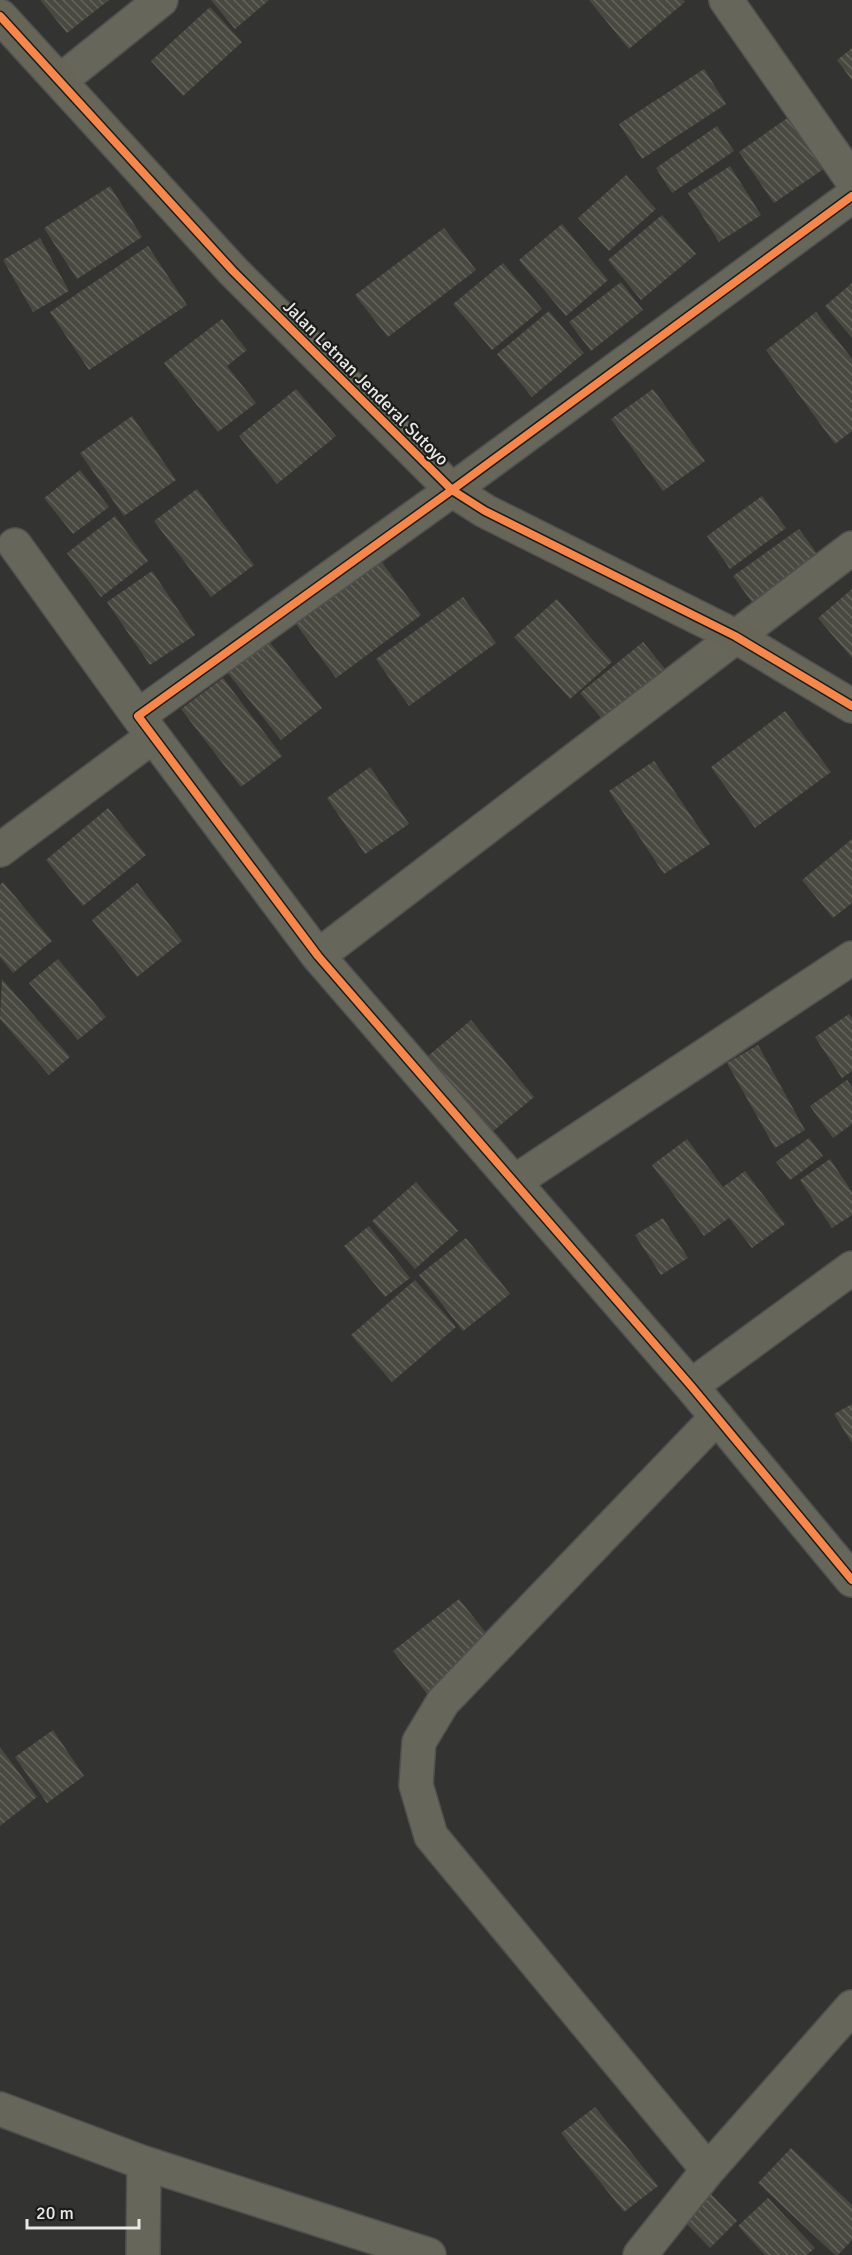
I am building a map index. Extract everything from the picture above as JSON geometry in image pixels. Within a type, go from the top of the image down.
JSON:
[{"type":"street","points":[[60,81],[161,0]]},
{"type":"street","points":[[726,0],[852,180]]},
{"type":"street","name":"Jalan Letnan Jenderal Sutoyo","points":[[0,16],[234,271],[452,490],[485,511],[735,636],[852,706]]},
{"type":"street","points":[[0,850],[145,726],[452,490],[852,196]]},
{"type":"street","points":[[15,545],[145,726],[318,956],[691,1386],[852,1580]]},
{"type":"street","points":[[318,956],[852,548]]},
{"type":"street","points":[[514,1182],[852,958]]},
{"type":"street","points":[[691,1386],[852,1268]]},
{"type":"street","points":[[708,2170],[431,1836],[416,1785],[419,1742],[443,1702],[717,1417]]},
{"type":"street","points":[[640,2255],[708,2170],[852,2007]]},
{"type":"street","points":[[0,2109],[144,2163],[429,2255]]},
{"type":"street","points":[[143,2255],[144,2163]]},
{"type":"building","points":[[40,0],[109,0],[67,33]]},
{"type":"building","points":[[211,0],[269,0],[235,29]]},
{"type":"building","points":[[589,0],[683,0],[685,2],[629,49]]},
{"type":"building","points":[[210,7],[242,42],[183,96],[151,61]]},
{"type":"building","points":[[852,48],[852,80],[837,60]]},
{"type":"building","points":[[704,69],[726,104],[642,159],[619,124]]},
{"type":"building","points":[[793,114],[828,166],[774,203],[739,152]]},
{"type":"building","points":[[717,126],[734,151],[672,193],[656,168]]},
{"type":"building","points":[[730,166],[761,215],[719,242],[688,193]]},
{"type":"building","points":[[626,175],[656,209],[609,251],[578,218]]},
{"type":"building","points":[[110,186],[142,237],[77,279],[44,228]]},
{"type":"building","points":[[662,215],[696,254],[641,300],[608,260]]},
{"type":"building","points":[[562,224],[608,280],[566,316],[519,260]]},
{"type":"building","points":[[444,228],[476,270],[388,337],[355,295]]},
{"type":"building","points":[[40,238],[69,291],[33,312],[3,260]]},
{"type":"building","points":[[148,246],[187,305],[89,370],[50,312]]},
{"type":"building","points":[[503,263],[542,309],[492,350],[453,304]]},
{"type":"building","points":[[621,282],[643,310],[591,351],[569,322]]},
{"type":"building","points":[[852,283],[852,338],[825,306]]},
{"type":"building","points":[[549,311],[584,353],[532,397],[497,354]]},
{"type":"building","points":[[816,312],[852,359],[852,431],[835,444],[766,350]]},
{"type":"building","points":[[222,319],[247,350],[227,366],[256,403],[218,432],[164,363]]},
{"type":"building","points":[[296,389],[336,436],[277,484],[239,436]]},
{"type":"building","points":[[653,389],[705,461],[663,491],[611,419]]},
{"type":"building","points":[[132,416],[176,480],[124,516],[80,453]]},
{"type":"building","points":[[80,470],[109,507],[73,534],[44,498]]},
{"type":"building","points":[[197,489],[254,565],[211,597],[154,521]]},
{"type":"building","points":[[762,496],[786,528],[730,569],[707,536]]},
{"type":"building","points":[[115,516],[148,561],[101,597],[67,553]]},
{"type":"building","points":[[799,529],[823,562],[757,609],[733,576]]},
{"type":"building","points":[[375,553],[421,615],[336,678],[290,616]]},
{"type":"building","points":[[152,571],[195,635],[150,665],[107,602]]},
{"type":"building","points":[[852,589],[852,658],[818,618]]},
{"type":"building","points":[[463,597],[496,643],[409,706],[376,659]]},
{"type":"building","points":[[557,599],[612,662],[570,699],[514,637]]},
{"type":"building","points":[[260,630],[322,708],[281,740],[219,662]]},
{"type":"building","points":[[643,642],[666,670],[604,721],[580,693]]},
{"type":"building","points":[[223,678],[282,756],[241,787],[181,709]]},
{"type":"building","points":[[785,711],[831,772],[755,828],[711,767]]},
{"type":"building","points":[[654,761],[710,844],[664,874],[609,791]]},
{"type":"building","points":[[370,767],[409,824],[365,854],[327,798]]},
{"type":"building","points":[[108,808],[146,855],[83,906],[46,860]]},
{"type":"building","points":[[852,839],[852,903],[833,918],[802,880]]},
{"type":"building","points":[[3,882],[52,941],[13,973],[0,957],[0,885]]},
{"type":"building","points":[[137,883],[182,941],[137,977],[92,920]]},
{"type":"building","points":[[58,959],[106,1017],[78,1040],[29,983]]},
{"type":"building","points":[[2,979],[70,1057],[49,1075],[0,1019]]},
{"type":"building","points":[[849,1014],[852,1018],[852,1071],[842,1078],[815,1037]]},
{"type":"building","points":[[471,1020],[534,1097],[492,1132],[428,1056]]},
{"type":"building","points":[[758,1045],[805,1130],[775,1148],[727,1063]]},
{"type":"building","points":[[847,1080],[852,1087],[852,1124],[833,1138],[810,1106]]},
{"type":"building","points":[[809,1138],[823,1156],[790,1180],[776,1162]]},
{"type":"building","points":[[687,1139],[723,1187],[745,1171],[785,1224],[752,1248],[729,1218],[704,1236],[652,1165]]},
{"type":"building","points":[[830,1159],[852,1192],[852,1215],[832,1228],[800,1180]]},
{"type":"building","points":[[416,1182],[458,1231],[415,1269],[372,1221]]},
{"type":"building","points":[[663,1218],[688,1258],[661,1275],[635,1235]]},
{"type":"building","points":[[369,1226],[410,1278],[385,1297],[344,1246]]},
{"type":"building","points":[[466,1238],[510,1294],[463,1331],[419,1275]]},
{"type":"building","points":[[415,1280],[456,1327],[392,1382],[351,1335]]},
{"type":"building","points":[[852,1404],[852,1443],[834,1414]]},
{"type":"building","points":[[459,1599],[494,1643],[428,1695],[393,1651]]},
{"type":"building","points":[[53,1730],[84,1776],[47,1803],[15,1757]]},
{"type":"building","points":[[0,1747],[37,1797],[0,1826]]},
{"type":"building","points":[[595,2107],[658,2186],[624,2212],[561,2133]]},
{"type":"building","points":[[791,2148],[852,2205],[852,2240],[838,2255],[835,2255],[758,2183]]},
{"type":"building","points":[[711,2194],[737,2221],[710,2248],[684,2221]]},
{"type":"building","points":[[768,2198],[815,2248],[807,2255],[765,2255],[738,2226]]},
{"type":"cycle path","points":[[0,16],[233,271],[452,490],[485,511],[735,636],[852,706]]},
{"type":"cycle path","points":[[852,196],[452,490],[138,716],[318,956],[691,1386],[852,1580]]}]
